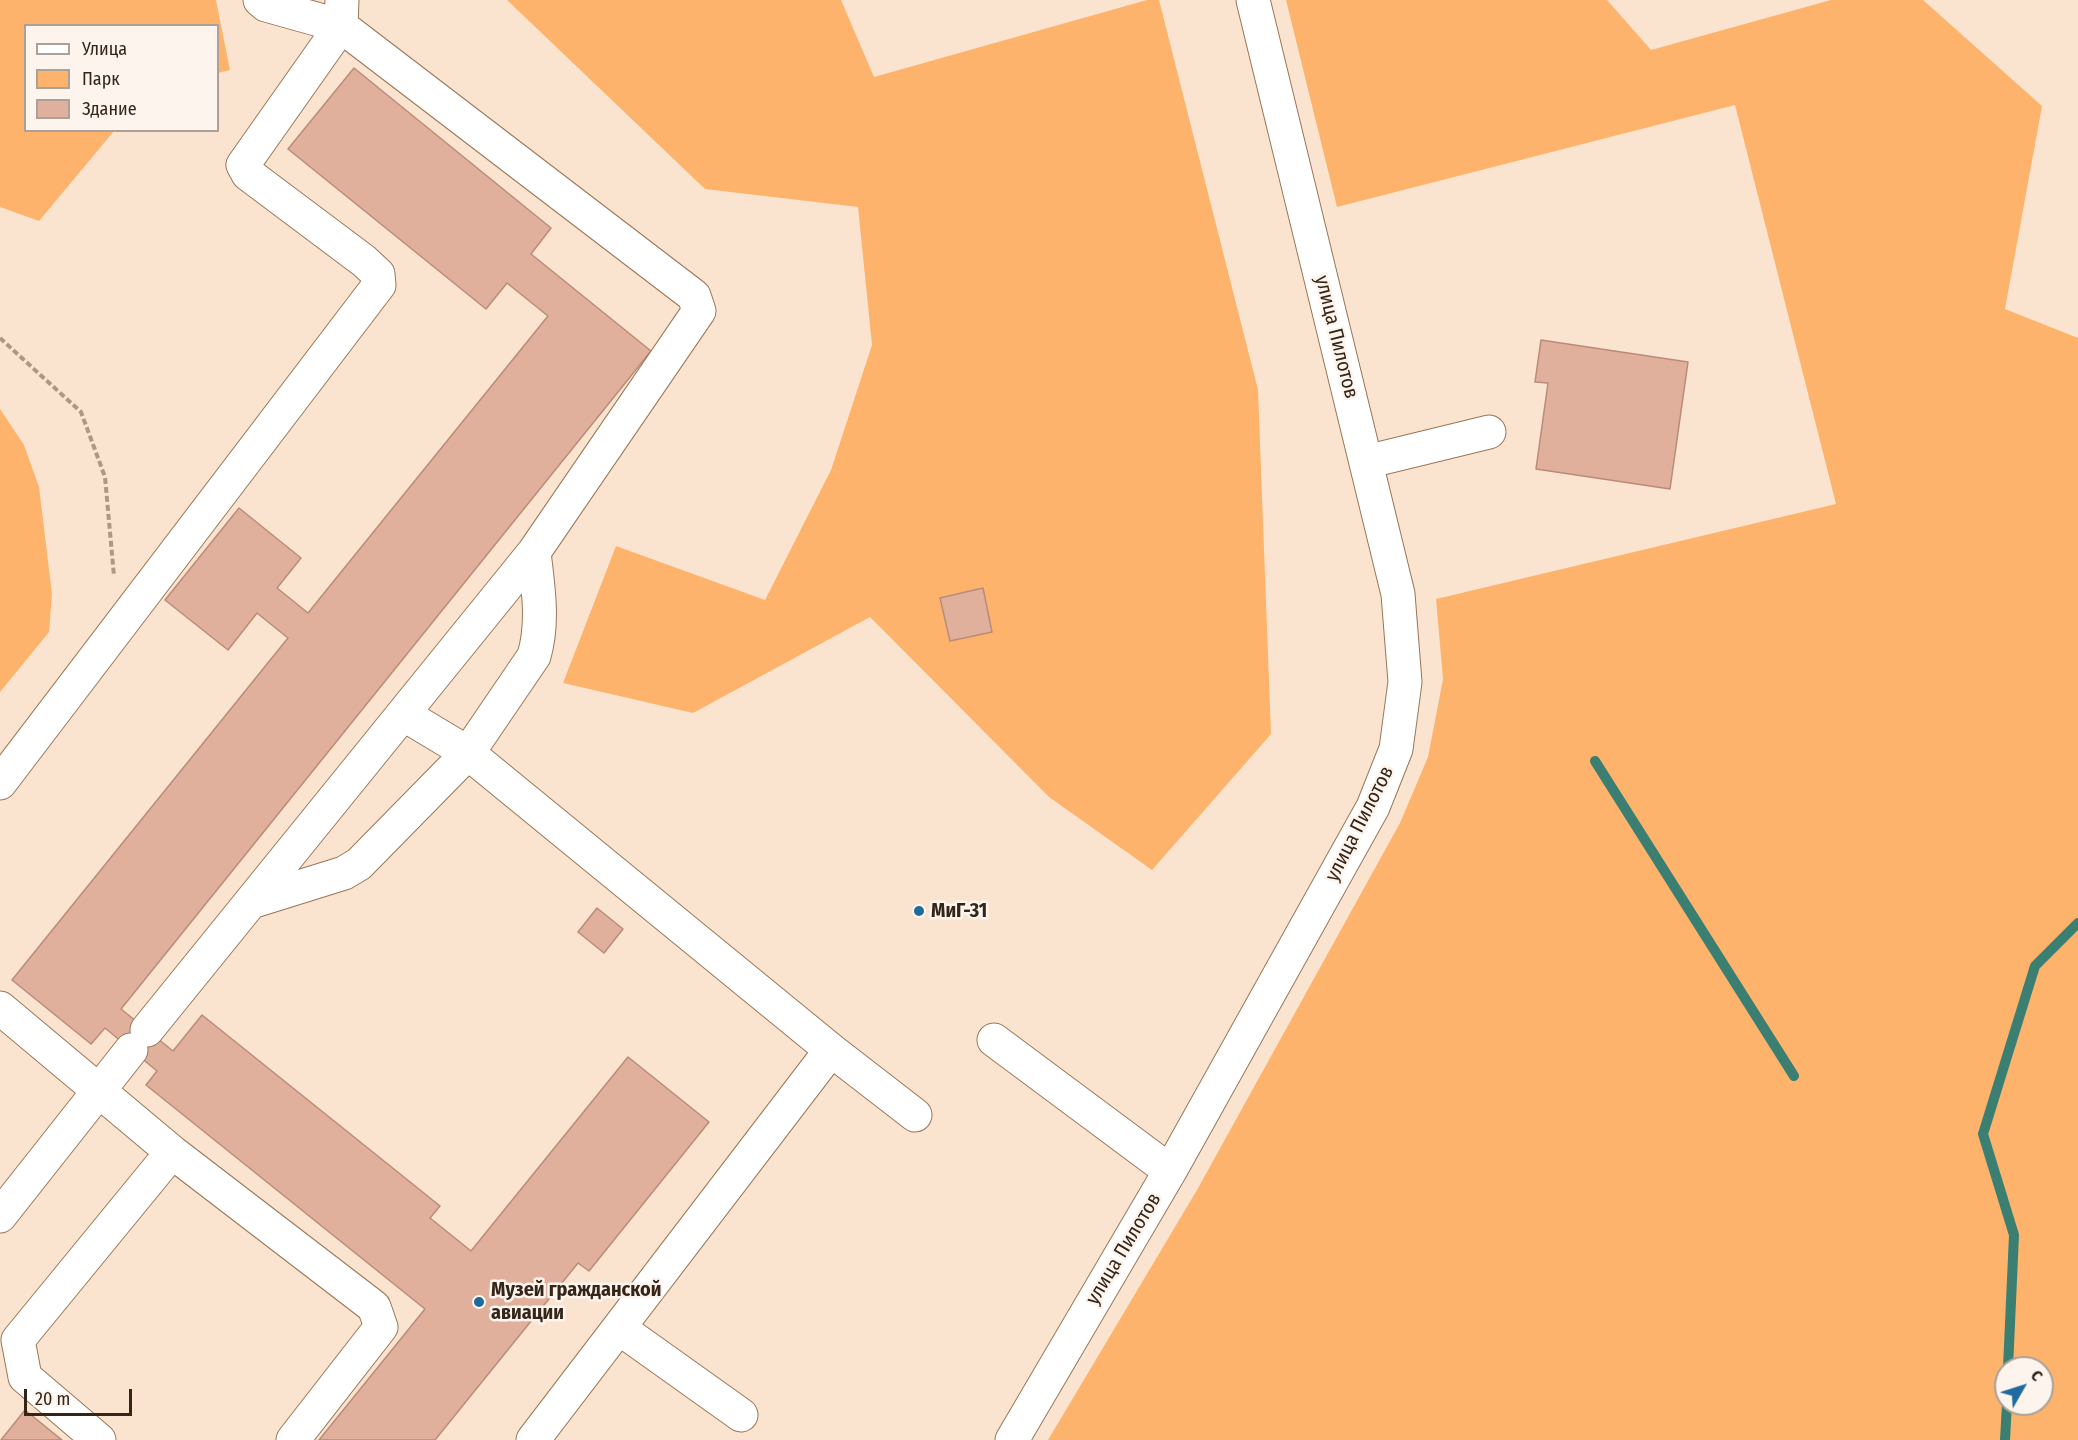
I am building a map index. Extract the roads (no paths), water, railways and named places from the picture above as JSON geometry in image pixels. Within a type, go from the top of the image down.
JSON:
[{"type":"street","points":[[0,1216],[97,1092],[534,552],[698,316],[697,300],[342,13],[266,5],[260,0]]},
{"type":"street","name":"улица Пилотов","points":[[1012,1440],[1170,1171],[1373,807],[1396,749],[1405,682],[1398,594],[1253,0]]},
{"type":"street","points":[[0,783],[379,285],[378,274],[364,261],[248,174],[244,168],[244,162],[342,13]]},
{"type":"street","points":[[1366,462],[1489,432]]},
{"type":"street","points":[[251,902],[344,873],[359,864],[468,753],[534,656],[539,638],[540,616],[534,552]]},
{"type":"street","points":[[403,714],[468,753],[831,1050],[915,1115]]},
{"type":"street","points":[[0,1008],[97,1092],[172,1152],[374,1307],[381,1327],[293,1440]]},
{"type":"street","points":[[994,1040],[1170,1171]]},
{"type":"street","points":[[533,1440],[831,1050]]},
{"type":"street","points":[[99,1440],[25,1377],[18,1340],[172,1152]]},
{"type":"street","points":[[619,1328],[741,1415]]},
{"type":"waterway","points":[[1595,761],[1794,1076]]},
{"type":"waterway","points":[[2009,1356],[2014,1235],[1983,1134],[2035,966],[2078,923]]},
{"type":"waterway","points":[[2005,1440],[2006,1416]]},
{"type":"place","name":"МиГ-31","points":[[919,911]]},
{"type":"place","name":"Музей гражданской авиации","points":[[479,1302]]}]
